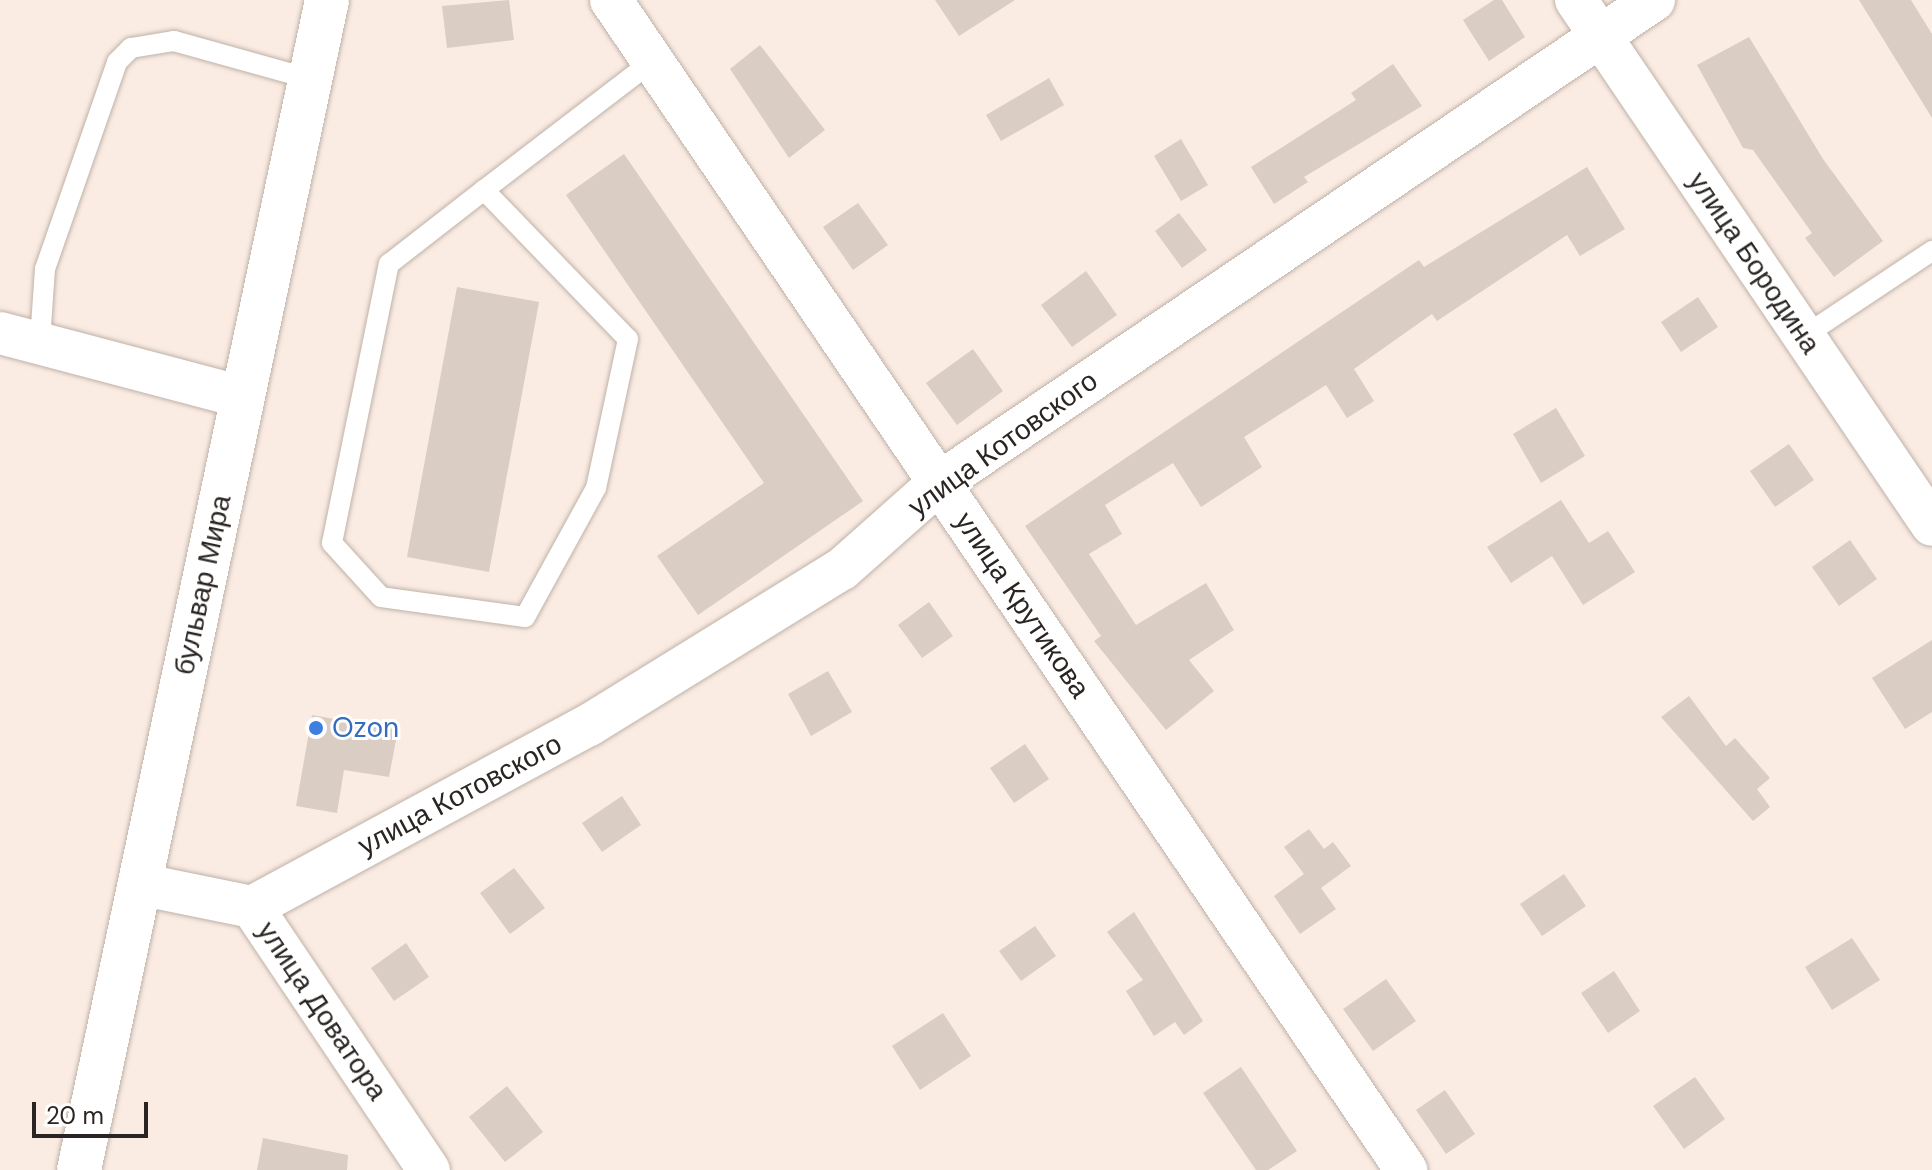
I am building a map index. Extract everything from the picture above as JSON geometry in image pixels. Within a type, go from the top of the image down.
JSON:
[{"type":"main road","name":"бульвар Мира","points":[[79,1170],[327,0]]},
{"type":"street","name":"улица Крутикова","points":[[611,0],[1406,1170]]},
{"type":"street","name":"улица Бородина","points":[[1576,0],[1932,525]]},
{"type":"street","name":"улица Котовского","points":[[252,907],[589,725],[842,569],[939,483],[1654,0]]},
{"type":"street","points":[[0,333],[243,397]]},
{"type":"street","name":"улица Доватора","points":[[139,884],[252,907],[429,1170]]},
{"type":"lane","points":[[50,347],[41,326],[45,269],[117,62],[140,45],[174,41],[310,79]]},
{"type":"lane","points":[[484,190],[628,339],[596,488],[525,617],[381,597],[332,543],[389,264],[484,190],[653,61]]},
{"type":"lane","points":[[1804,336],[1932,251]]},
{"type":"building","points":[[509,0],[514,40],[447,48],[442,6]]},
{"type":"building","points":[[935,0],[1015,0],[959,36]]},
{"type":"building","points":[[1494,0],[1502,0],[1525,37],[1489,61],[1463,20]]},
{"type":"building","points":[[1859,0],[1911,0],[1932,34],[1932,118]]},
{"type":"building","points":[[1749,37],[1823,159],[1883,241],[1834,277],[1805,238],[1812,233],[1753,150],[1743,148],[1697,65]]},
{"type":"building","points":[[760,45],[825,130],[789,158],[730,69]]},
{"type":"building","points":[[1393,64],[1422,106],[1304,177],[1308,182],[1274,204],[1251,167],[1356,100],[1351,93]]},
{"type":"building","points":[[1049,78],[1064,105],[1001,141],[986,115]]},
{"type":"building","points":[[1181,139],[1208,185],[1181,201],[1154,156]]},
{"type":"building","points":[[624,154],[863,501],[698,615],[657,556],[764,483],[566,195]]},
{"type":"building","points":[[1587,167],[1625,229],[1580,256],[1567,235],[1437,321],[1432,314],[1354,369],[1374,401],[1347,418],[1326,385],[1244,437],[1262,467],[1201,507],[1173,463],[1105,505],[1122,534],[1089,554],[1136,625],[1206,583],[1234,630],[1189,660],[1214,691],[1166,730],[1094,641],[1101,636],[1025,526],[1419,260],[1424,267]]},
{"type":"building","points":[[858,203],[888,245],[853,270],[823,227]]},
{"type":"building","points":[[1179,213],[1207,250],[1182,268],[1155,231]]},
{"type":"building","points":[[1086,271],[1117,315],[1072,347],[1041,305]]},
{"type":"building","points":[[457,287],[539,302],[489,572],[407,557]]},
{"type":"building","points":[[1698,297],[1718,327],[1681,352],[1661,322]]},
{"type":"building","points":[[973,349],[1003,391],[957,425],[926,383]]},
{"type":"building","points":[[1556,408],[1585,456],[1541,483],[1513,434]]},
{"type":"building","points":[[1789,444],[1814,480],[1775,507],[1750,471]]},
{"type":"building","points":[[1561,500],[1589,543],[1608,531],[1635,572],[1583,605],[1552,556],[1511,583],[1487,547]]},
{"type":"building","points":[[1850,540],[1877,579],[1839,606],[1812,567]]},
{"type":"building","points":[[929,602],[953,636],[922,658],[898,625]]},
{"type":"building","points":[[1932,640],[1932,712],[1905,729],[1872,678]]},
{"type":"building","points":[[828,671],[852,712],[811,736],[788,694]]},
{"type":"building","points":[[1689,696],[1726,746],[1735,738],[1770,778],[1757,789],[1770,807],[1753,821],[1661,717]]},
{"type":"building","points":[[312,715],[398,730],[389,777],[344,770],[337,813],[296,806]]},
{"type":"building","points":[[1025,744],[1049,779],[1014,803],[990,768]]},
{"type":"building","points":[[622,796],[641,825],[602,852],[582,823]]},
{"type":"building","points":[[1309,829],[1324,849],[1333,842],[1351,866],[1321,888],[1336,909],[1300,934],[1274,896],[1304,874],[1284,847]]},
{"type":"building","points":[[514,868],[545,908],[510,934],[480,893]]},
{"type":"building","points":[[1564,874],[1586,906],[1542,936],[1520,904]]},
{"type":"building","points":[[1134,912],[1203,1021],[1184,1035],[1175,1022],[1154,1036],[1126,991],[1143,980],[1107,932]]},
{"type":"building","points":[[1035,926],[1056,956],[1021,981],[999,951]]},
{"type":"building","points":[[1852,938],[1880,980],[1832,1010],[1805,967]]},
{"type":"building","points":[[406,943],[429,977],[394,1001],[371,968]]},
{"type":"building","points":[[1614,971],[1640,1011],[1608,1033],[1581,993]]},
{"type":"building","points":[[1386,979],[1416,1021],[1373,1051],[1343,1009]]},
{"type":"building","points":[[943,1013],[971,1056],[920,1090],[892,1046]]},
{"type":"building","points":[[1241,1067],[1297,1151],[1268,1170],[1256,1170],[1203,1093]]},
{"type":"building","points":[[1695,1077],[1725,1119],[1684,1149],[1653,1106]]},
{"type":"building","points":[[507,1086],[543,1132],[505,1162],[469,1117]]},
{"type":"building","points":[[1445,1090],[1475,1134],[1446,1154],[1416,1110]]},
{"type":"building","points":[[263,1138],[348,1155],[347,1170],[257,1170]]},
{"type":"place","name":"Ozon","points":[[316,728]]}]
